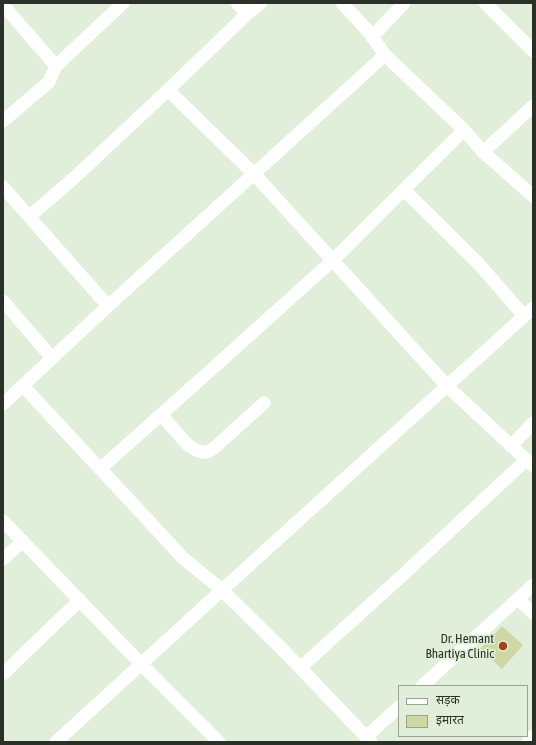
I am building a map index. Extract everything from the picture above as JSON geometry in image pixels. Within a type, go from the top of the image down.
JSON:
[{"type":"street","points":[[3,121],[49,82],[56,66],[123,3]]},
{"type":"street","points":[[237,3],[247,14]]},
{"type":"street","points":[[29,217],[75,177],[247,14],[261,3]]},
{"type":"street","points":[[342,3],[372,37],[385,55],[464,130],[483,152],[533,196]]},
{"type":"street","points":[[372,37],[404,3]]},
{"type":"street","points":[[485,3],[533,50]]},
{"type":"street","points":[[3,5],[56,66]]},
{"type":"street","points":[[3,404],[108,306],[385,55]]},
{"type":"street","points":[[168,90],[254,174],[447,386],[530,463],[300,668]]},
{"type":"street","points":[[483,152],[533,106]]},
{"type":"street","points":[[100,469],[332,261],[464,130]]},
{"type":"street","points":[[3,187],[108,306]]},
{"type":"street","points":[[56,742],[528,312],[404,190]]},
{"type":"street","points":[[3,301],[52,358]]},
{"type":"street","points":[[23,386],[183,558],[222,590],[369,739],[398,708]]},
{"type":"street","points":[[160,415],[188,445],[198,451],[207,452],[213,449],[264,403]]},
{"type":"street","points":[[511,446],[533,423]]},
{"type":"street","points":[[3,520],[141,664],[219,742]]},
{"type":"street","points":[[3,559],[23,541]]},
{"type":"street","points":[[423,685],[533,585]]},
{"type":"street","points":[[518,599],[533,613]]},
{"type":"street","points":[[3,674],[80,600]]},
{"type":"street","points":[[528,742],[533,736]]},
{"type":"building","points":[[502,626],[523,645],[502,669],[480,649]]},
{"type":"place","name":"Dr. Hemant Bhartiya Clinic","points":[[503,646]]}]
